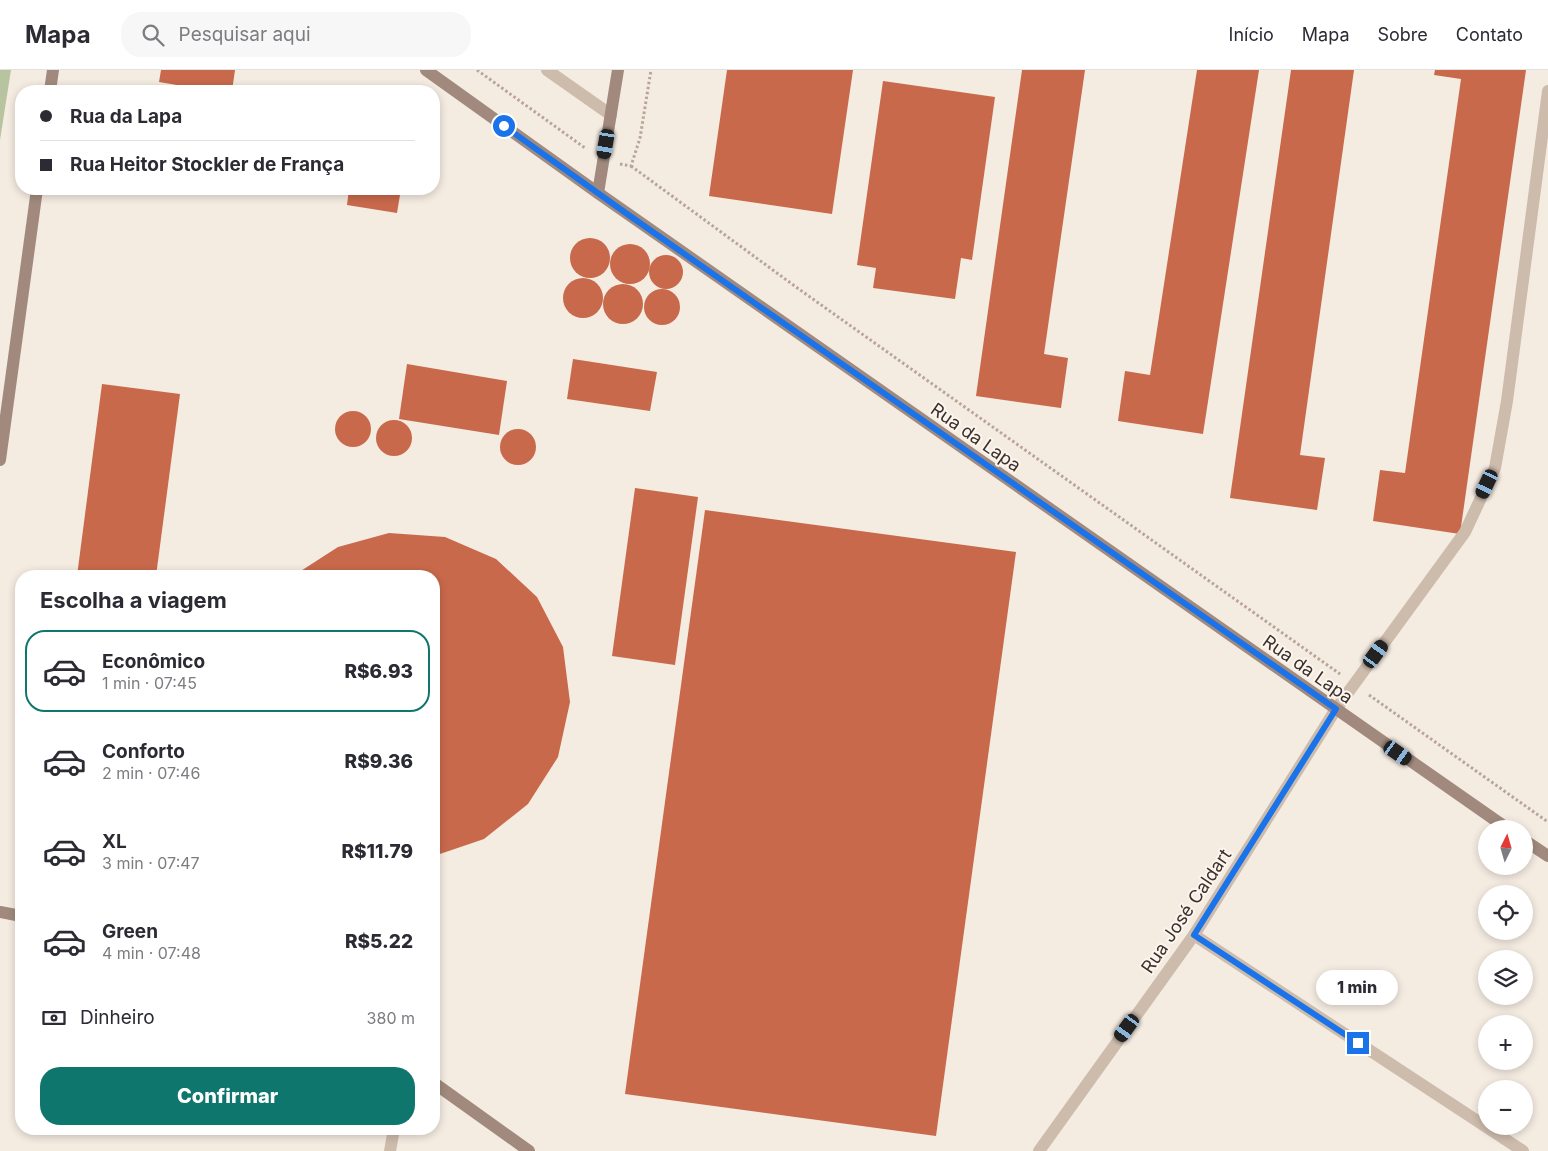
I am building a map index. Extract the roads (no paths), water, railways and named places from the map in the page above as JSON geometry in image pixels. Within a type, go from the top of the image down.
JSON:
[{"type":"main road","points":[[51,85],[53,70]]},
{"type":"main road","name":"Rua da Lapa","points":[[426,70],[598,193],[1495,820]]},
{"type":"main road","points":[[598,193],[618,70]]},
{"type":"main road","points":[[0,460],[36,195]]},
{"type":"main road","points":[[1533,846],[1548,856]]},
{"type":"main road","points":[[0,912],[15,915]]},
{"type":"main road","points":[[440,1087],[529,1151]]},
{"type":"street","points":[[547,70],[612,115]]},
{"type":"street","name":"Rua José Caldart","points":[[1039,1151],[1194,935],[1336,709],[1465,532],[1494,468],[1509,391],[1548,91]]},
{"type":"street","points":[[1194,935],[1524,1151]]},
{"type":"street","points":[[390,1151],[393,1135]]}]
